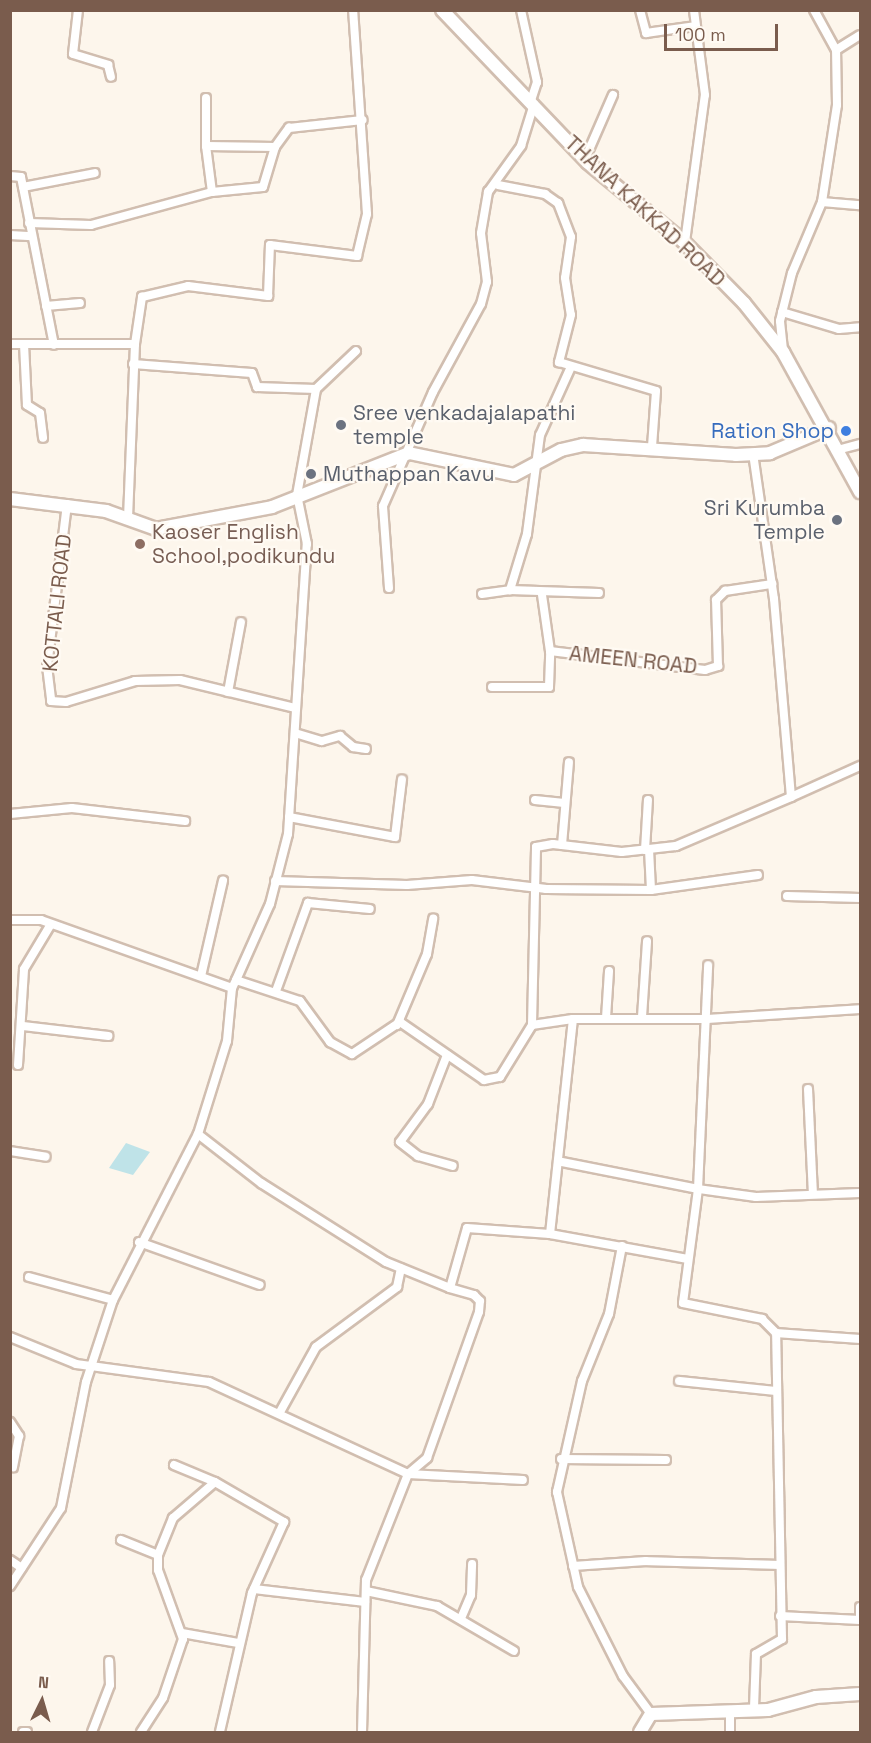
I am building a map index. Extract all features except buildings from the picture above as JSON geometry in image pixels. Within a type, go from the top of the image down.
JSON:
[{"type":"main road","name":"THANA KAKKAD ROAD","points":[[442,10],[484,61],[533,102],[585,159],[685,242],[783,352],[841,449],[861,492]]},
{"type":"main road","points":[[10,499],[67,504],[156,529],[272,507],[297,495],[409,453],[506,474],[528,472],[536,465],[583,446],[652,447],[753,454],[787,448],[829,428]]},
{"type":"main road","points":[[640,1732],[651,1714],[730,1711],[861,1695]]},
{"type":"street","points":[[78,10],[73,54],[108,65],[111,77]]},
{"type":"street","points":[[128,520],[133,364],[142,297],[188,286],[268,296],[270,245],[357,256],[367,214],[363,120],[353,10]]},
{"type":"street","points":[[389,588],[383,506],[409,453],[434,392],[481,304],[487,282],[481,233],[488,192],[498,185],[511,155],[521,146],[533,102],[537,82],[521,10]]},
{"type":"street","points":[[640,10],[644,32],[695,26]]},
{"type":"street","points":[[685,242],[705,95],[694,10]]},
{"type":"street","points":[[783,352],[782,312],[792,273],[822,202],[837,105],[836,51],[814,10]]},
{"type":"street","points":[[836,51],[861,35]]},
{"type":"street","points":[[585,159],[613,95]]},
{"type":"street","points":[[206,98],[206,146],[212,192]]},
{"type":"street","points":[[30,223],[91,225],[212,192],[263,187],[275,147],[289,128],[363,120]]},
{"type":"street","points":[[206,146],[275,147]]},
{"type":"street","points":[[23,187],[95,173]]},
{"type":"street","points":[[10,176],[21,177],[54,345]]},
{"type":"street","points":[[498,185],[545,194],[566,219],[571,237],[565,278],[571,315],[560,362],[570,369],[656,391],[652,447]]},
{"type":"street","points":[[822,202],[861,205]]},
{"type":"street","points":[[10,235],[32,236]]},
{"type":"street","points":[[46,306],[80,303]]},
{"type":"street","points":[[782,312],[839,329],[861,327]]},
{"type":"street","points":[[10,344],[135,344]]},
{"type":"street","points":[[24,344],[27,405],[40,413],[43,438]]},
{"type":"street","points":[[10,1586],[61,1508],[92,1366],[113,1300],[139,1242],[198,1134],[227,1041],[234,984],[275,881],[289,817],[307,544],[297,495],[316,389],[356,351]]},
{"type":"street","points":[[133,364],[252,373],[257,387],[316,389]]},
{"type":"street","points":[[510,590],[527,534],[540,435],[570,369]]},
{"type":"street","points":[[841,449],[861,444]]},
{"type":"street","points":[[753,454],[772,584],[791,797]]},
{"type":"street","name":"KOTTALI ROAD","points":[[67,504],[47,666],[51,701],[66,702],[135,681],[206,682],[228,692],[295,708]]},
{"type":"street","name":"AMEEN ROAD","points":[[542,595],[550,651],[655,666],[718,666],[716,600],[725,591],[772,584]]},
{"type":"street","points":[[482,594],[510,590],[542,595],[599,593]]},
{"type":"street","points":[[228,692],[241,622]]},
{"type":"street","points":[[492,687],[549,687],[550,651]]},
{"type":"street","points":[[295,733],[322,741],[340,736],[366,749]]},
{"type":"street","points":[[562,845],[562,803],[569,762]]},
{"type":"street","points":[[10,920],[51,924],[201,976],[276,991],[300,1000],[330,1042],[352,1054],[400,1022],[484,1080],[500,1077],[532,1025],[536,848],[562,845],[647,850],[676,846],[861,766]]},
{"type":"street","points":[[289,817],[395,837],[402,779]]},
{"type":"street","points":[[535,800],[562,803]]},
{"type":"street","points":[[648,800],[647,850],[651,890]]},
{"type":"street","points":[[10,814],[72,808],[185,821]]},
{"type":"street","points":[[275,881],[407,885],[472,880],[534,887],[651,890],[758,875]]},
{"type":"street","points":[[201,976],[223,881]]},
{"type":"street","points":[[787,896],[861,898]]},
{"type":"street","points":[[276,991],[308,903],[370,909]]},
{"type":"street","points":[[396,1025],[427,954],[433,919]]},
{"type":"street","points":[[18,1065],[23,1026],[24,969],[51,924]]},
{"type":"street","points":[[642,1017],[647,941]]},
{"type":"street","points":[[708,965],[698,1189],[683,1303],[762,1319],[776,1333],[861,1339]]},
{"type":"street","points":[[606,1018],[609,971]]},
{"type":"street","points":[[532,1025],[573,1018],[707,1019],[861,1009]]},
{"type":"street","points":[[550,1234],[562,1162],[573,1018]]},
{"type":"street","points":[[23,1026],[108,1036]]},
{"type":"street","points":[[447,1056],[428,1104],[400,1142],[418,1156],[453,1166]]},
{"type":"street","points":[[808,1089],[813,1194]]},
{"type":"street","points":[[198,1134],[261,1183],[401,1268],[474,1295],[480,1300],[479,1312],[427,1458],[408,1474],[376,1545],[365,1602],[363,1732]]},
{"type":"street","points":[[10,1151],[46,1157]]},
{"type":"street","points":[[562,1162],[698,1189],[756,1197],[861,1193]]},
{"type":"street","points":[[450,1288],[467,1228],[550,1234],[688,1259]]},
{"type":"street","points":[[139,1242],[260,1285]]},
{"type":"street","points":[[622,1246],[609,1314],[582,1381],[561,1459],[557,1492],[573,1566],[622,1676],[651,1714]]},
{"type":"street","points":[[280,1412],[316,1347],[397,1287],[401,1268]]},
{"type":"street","points":[[29,1277],[113,1300]]},
{"type":"street","points":[[754,1708],[756,1654],[782,1639],[777,1565],[776,1333]]},
{"type":"street","points":[[10,1337],[92,1366],[209,1382],[280,1412],[408,1474],[523,1480]]},
{"type":"street","points":[[679,1381],[776,1391]]},
{"type":"street","points":[[10,1422],[19,1436],[13,1467]]},
{"type":"street","points":[[561,1459],[666,1460]]},
{"type":"street","points":[[174,1465],[215,1482],[284,1522],[254,1589],[238,1643],[220,1732]]},
{"type":"street","points":[[141,1732],[175,1670],[182,1633],[158,1570],[158,1556],[173,1518],[215,1482]]},
{"type":"street","points":[[120,1540],[158,1556]]},
{"type":"street","points":[[10,1560],[22,1568]]},
{"type":"street","points":[[573,1566],[622,1562],[777,1565]]},
{"type":"street","points":[[462,1616],[471,1595],[472,1563]]},
{"type":"street","points":[[254,1589],[365,1602]]},
{"type":"street","points":[[366,1591],[411,1598],[462,1616],[514,1651]]},
{"type":"street","points":[[780,1616],[861,1620],[861,1607]]},
{"type":"street","points":[[182,1633],[238,1643]]},
{"type":"street","points":[[92,1732],[110,1685],[109,1661]]},
{"type":"street","points":[[730,1711],[730,1732]]},
{"type":"water","points":[[126,1143],[150,1152],[133,1175],[109,1168]]},
{"type":"place","name":"Sree venkadajalapathi temple","points":[[341,425]]},
{"type":"place","name":"Ration Shop","points":[[846,431]]},
{"type":"place","name":"Muthappan Kavu","points":[[311,474]]},
{"type":"place","name":"Sri Kurumba Temple","points":[[837,520]]},
{"type":"place","name":"Kaoser English School,podikundu","points":[[140,544]]}]
